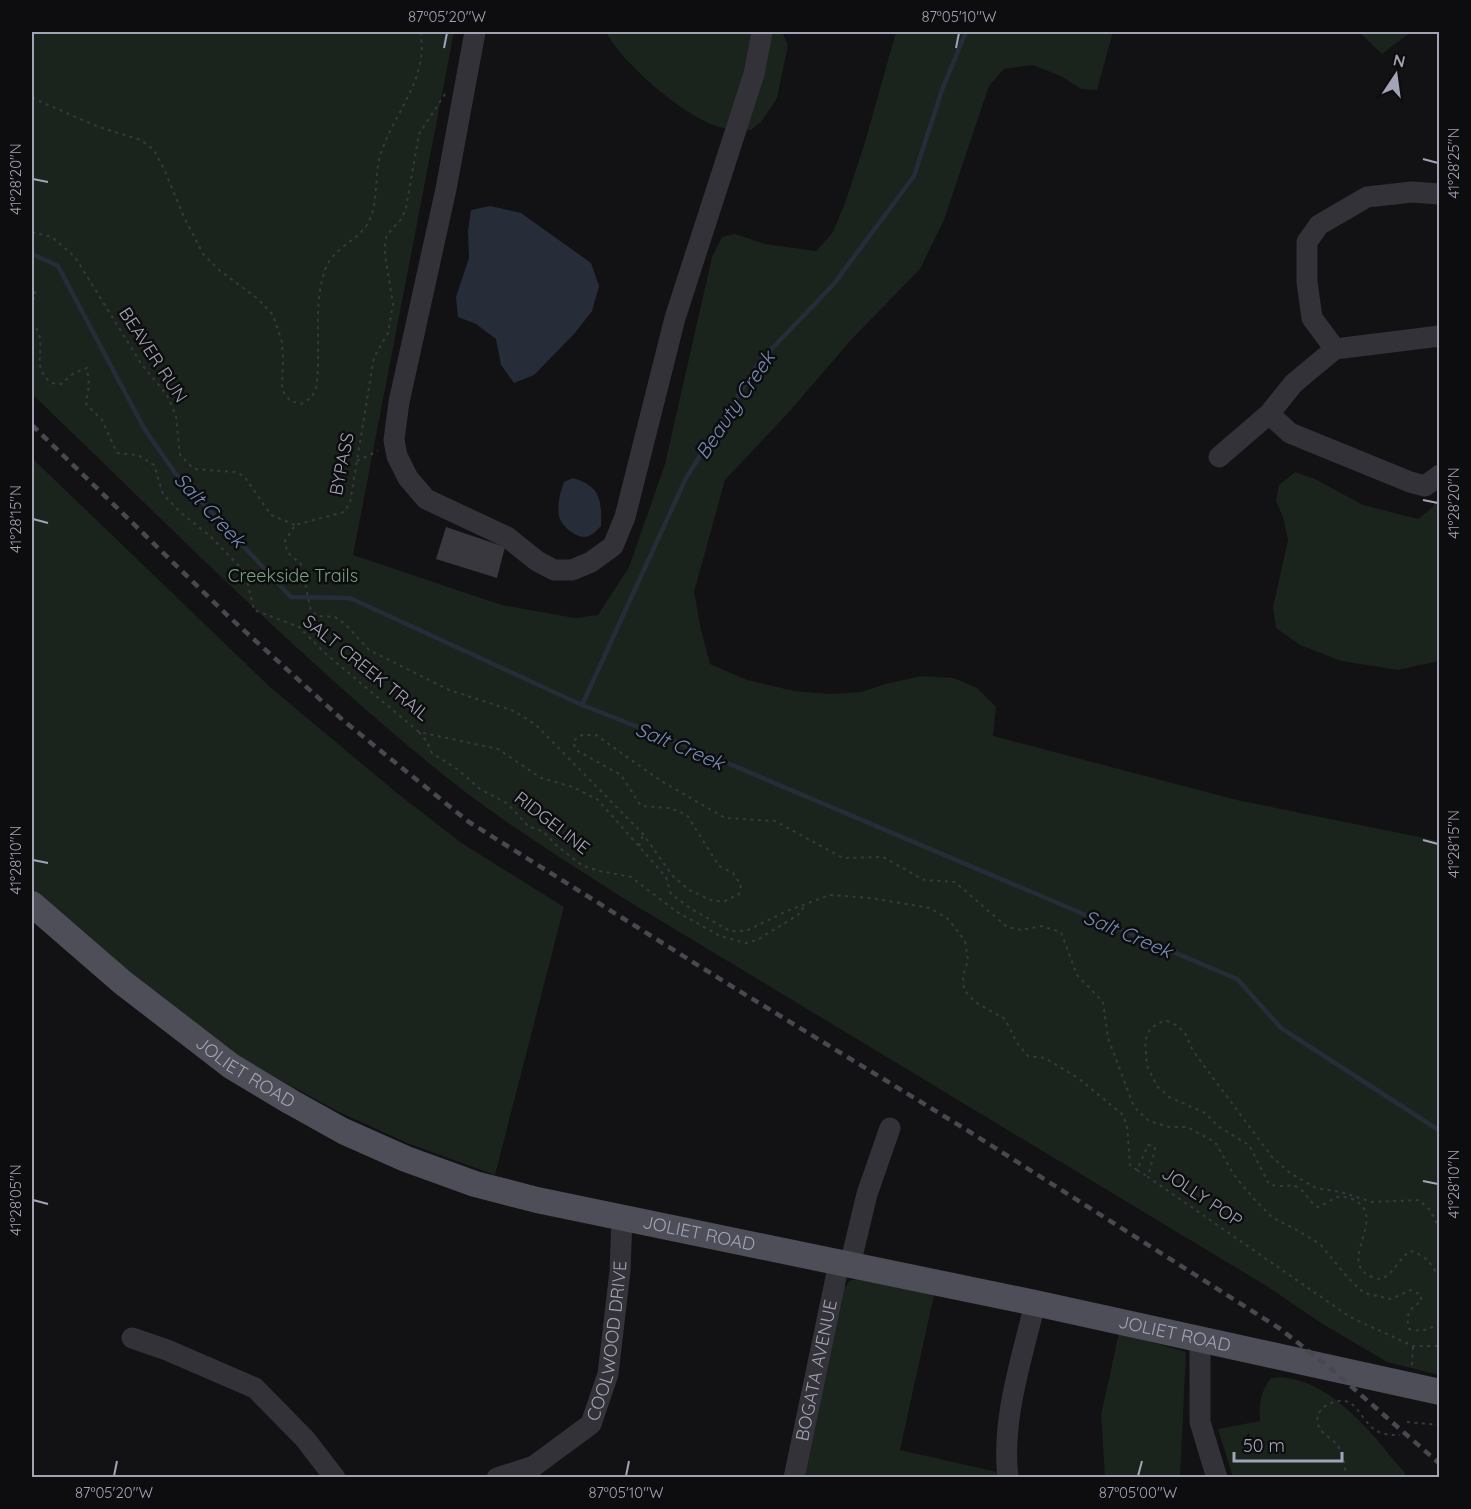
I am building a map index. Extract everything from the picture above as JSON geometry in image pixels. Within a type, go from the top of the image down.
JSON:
[{"type":"main road","name":"JOLIET ROAD","points":[[32,904],[122,982],[231,1066],[343,1131],[405,1159],[475,1184],[537,1200],[1035,1303],[1440,1392]]},
{"type":"street","points":[[475,32],[446,189],[399,402],[394,440],[397,456],[408,478],[426,499],[507,537],[537,561],[554,570],[572,570],[591,562],[613,546],[625,517],[675,318],[754,74],[762,32]]},
{"type":"street","points":[[1335,349],[1312,318],[1307,282],[1308,242],[1319,225],[1367,197],[1412,192],[1440,194]]},
{"type":"street","points":[[1219,457],[1269,414],[1294,383],[1335,349],[1440,336]]},
{"type":"street","points":[[1269,414],[1290,434],[1410,482],[1425,486],[1440,475]]},
{"type":"street","name":"BOGATA AVENUE","points":[[794,1478],[845,1264],[890,1128]]},
{"type":"street","name":"COOLWOOD DRIVE","points":[[497,1478],[534,1466],[591,1424],[608,1374],[620,1271],[622,1218]]},
{"type":"street","points":[[1008,1478],[1006,1460],[1009,1417],[1035,1303]]},
{"type":"street","points":[[132,1338],[167,1350],[255,1388],[305,1439],[335,1478]]},
{"type":"street","points":[[1200,1339],[1200,1422],[1217,1478]]},
{"type":"path","points":[[32,98],[99,127],[141,140],[154,150],[165,169],[184,217],[203,254],[219,270],[258,299],[273,315],[282,342],[282,392],[290,401],[302,404],[311,398],[316,388],[318,310],[326,267],[333,255],[365,228],[372,214],[378,167],[385,142],[421,68],[420,32]]},
{"type":"path","name":"BYPASS","points":[[295,525],[344,512],[350,503],[374,357],[388,333],[393,304],[385,242],[387,235],[402,218],[406,208],[419,134],[448,87]]},
{"type":"path","name":"BEAVER RUN","points":[[32,232],[52,237],[75,257],[142,365],[167,395],[176,416],[180,455],[194,469],[235,472],[244,476],[271,515],[295,525]]},
{"type":"path","points":[[32,284],[36,296],[32,301]]},
{"type":"path","name":"SALT CREEK TRAIL","points":[[32,322],[39,333],[39,370],[44,377],[51,383],[61,384],[74,373],[87,368],[89,385],[86,404],[102,420],[117,453],[138,455],[154,465],[163,494],[180,512],[210,536],[245,572],[255,610],[299,627],[326,654],[419,732],[498,749],[541,778],[573,787],[598,800],[639,846]]},
{"type":"path","points":[[357,462],[394,440]]},
{"type":"path","points":[[295,525],[285,541],[287,552],[301,564],[311,611],[317,616],[335,617],[345,624],[369,650],[449,690],[514,711],[536,725],[643,834],[639,846]]},
{"type":"path","name":"RIDGELINE","points":[[419,732],[432,753],[457,769],[480,789],[508,804],[528,826],[544,832],[557,846],[583,866],[631,877],[677,912],[720,936],[746,943],[757,940],[798,915],[806,903]]},
{"type":"path","name":"JOLLY POP","points":[[643,834],[672,875],[689,890],[713,901],[725,901],[739,894],[741,885],[734,873],[719,866],[687,816],[670,808],[641,806],[621,775],[576,750],[573,741],[582,735],[596,735],[661,780],[725,818],[774,821],[843,858],[883,858],[924,880],[956,882],[1007,927],[1022,930],[1041,926],[1061,932],[1077,975],[1103,1002],[1108,1038],[1134,1107],[1149,1121],[1170,1127],[1186,1127],[1215,1142],[1234,1175],[1254,1199],[1273,1218],[1320,1244],[1348,1278],[1364,1293],[1391,1299],[1411,1290],[1420,1295],[1420,1302],[1412,1306],[1409,1312],[1407,1320],[1409,1329],[1429,1330],[1440,1323]]},
{"type":"path","name":"JOLLY POP","points":[[639,846],[666,877],[671,894],[690,909],[730,931],[746,931],[806,903],[830,895],[871,898],[930,908],[948,919],[965,941],[968,960],[963,976],[964,990],[975,1002],[1005,1019],[1017,1043],[1028,1056],[1045,1058],[1078,1078],[1122,1114],[1127,1125],[1130,1165],[1137,1170],[1148,1145],[1154,1146],[1148,1177],[1350,1317],[1413,1346],[1440,1346]]},
{"type":"path","points":[[1440,1230],[1430,1210],[1419,1200],[1372,1202],[1341,1192],[1316,1188],[1290,1173],[1272,1157],[1193,1051],[1185,1033],[1176,1024],[1167,1021],[1158,1023],[1150,1029],[1145,1041],[1147,1065],[1157,1086],[1169,1097],[1205,1113],[1218,1127],[1249,1145],[1269,1184],[1278,1187],[1293,1185],[1300,1188],[1310,1203],[1318,1207],[1336,1197],[1355,1200],[1364,1207],[1368,1220],[1358,1254],[1359,1264],[1367,1275],[1378,1279],[1386,1277],[1405,1254],[1411,1251],[1423,1254],[1432,1264],[1440,1279]]},
{"type":"path","points":[[1137,1170],[1148,1177]]},
{"type":"path","points":[[1344,1478],[1346,1470],[1338,1446],[1320,1429],[1317,1419],[1320,1410],[1340,1400],[1349,1401],[1367,1424],[1377,1431],[1400,1436]]},
{"type":"path","points":[[1407,1422],[1440,1425]]},
{"type":"green space","name":"Creekside Trails","points":[[32,32],[454,32],[353,555],[502,605],[575,618],[598,615],[629,567],[665,464],[712,257],[722,237],[735,234],[765,244],[816,251],[833,232],[865,142],[896,32],[1113,32],[1097,90],[1081,89],[1061,76],[1032,65],[1004,69],[989,86],[944,220],[920,269],[851,340],[789,412],[725,480],[694,592],[701,630],[710,664],[747,680],[794,691],[831,694],[861,692],[922,676],[954,678],[977,688],[996,707],[993,736],[1237,800],[1439,841],[1439,1375],[1387,1362],[1321,1323],[1268,1287],[623,898],[549,850],[476,800],[430,764],[327,675],[227,583],[32,394]]},
{"type":"green space","points":[[606,32],[782,32],[788,45],[777,98],[761,122],[751,130],[726,129],[708,123],[657,89],[626,59]]},
{"type":"green space","points":[[1359,32],[1411,32],[1382,54]]},
{"type":"green space","points":[[32,458],[270,687],[397,793],[463,844],[564,907],[495,1175],[407,1143],[337,1111],[231,1053],[195,1027],[32,890]]},
{"type":"green space","points":[[1295,472],[1315,479],[1363,505],[1418,519],[1433,507],[1439,495],[1439,661],[1398,670],[1341,661],[1300,645],[1276,628],[1273,607],[1288,540],[1283,517],[1276,501],[1279,485]]},
{"type":"green space","points":[[864,1277],[934,1295],[900,1450],[997,1472],[998,1477],[799,1478],[842,1292],[849,1281]]},
{"type":"green space","points":[[1119,1333],[1186,1352],[1180,1477],[1105,1477],[1101,1415]]},
{"type":"green space","points":[[1282,1377],[1301,1381],[1336,1400],[1366,1428],[1405,1473],[1404,1477],[1233,1477],[1218,1429],[1260,1421],[1260,1404],[1264,1388],[1271,1378]]},
{"type":"shaded area","points":[[490,206],[521,213],[591,263],[599,286],[592,311],[574,334],[534,375],[514,383],[501,365],[496,339],[476,324],[458,317],[456,297],[469,258],[468,231],[471,210]]},
{"type":"shaded area","points":[[573,478],[589,485],[600,501],[601,526],[585,537],[569,530],[562,524],[559,516],[559,499],[564,482]]},
{"type":"building","points":[[446,527],[505,547],[497,578],[436,559]]},
{"type":"waterway","name":"Beauty Creek","points":[[582,705],[686,478],[760,361],[833,285],[914,176],[943,87],[966,32]]},
{"type":"waterway","name":"Salt Creek","points":[[32,254],[58,266],[145,430],[176,474],[291,597],[350,598],[582,705],[699,751],[1237,979],[1281,1028],[1440,1131]]},
{"type":"railway","points":[[32,425],[227,615],[345,722],[469,822],[970,1132],[1279,1328],[1329,1367],[1440,1464]]}]
